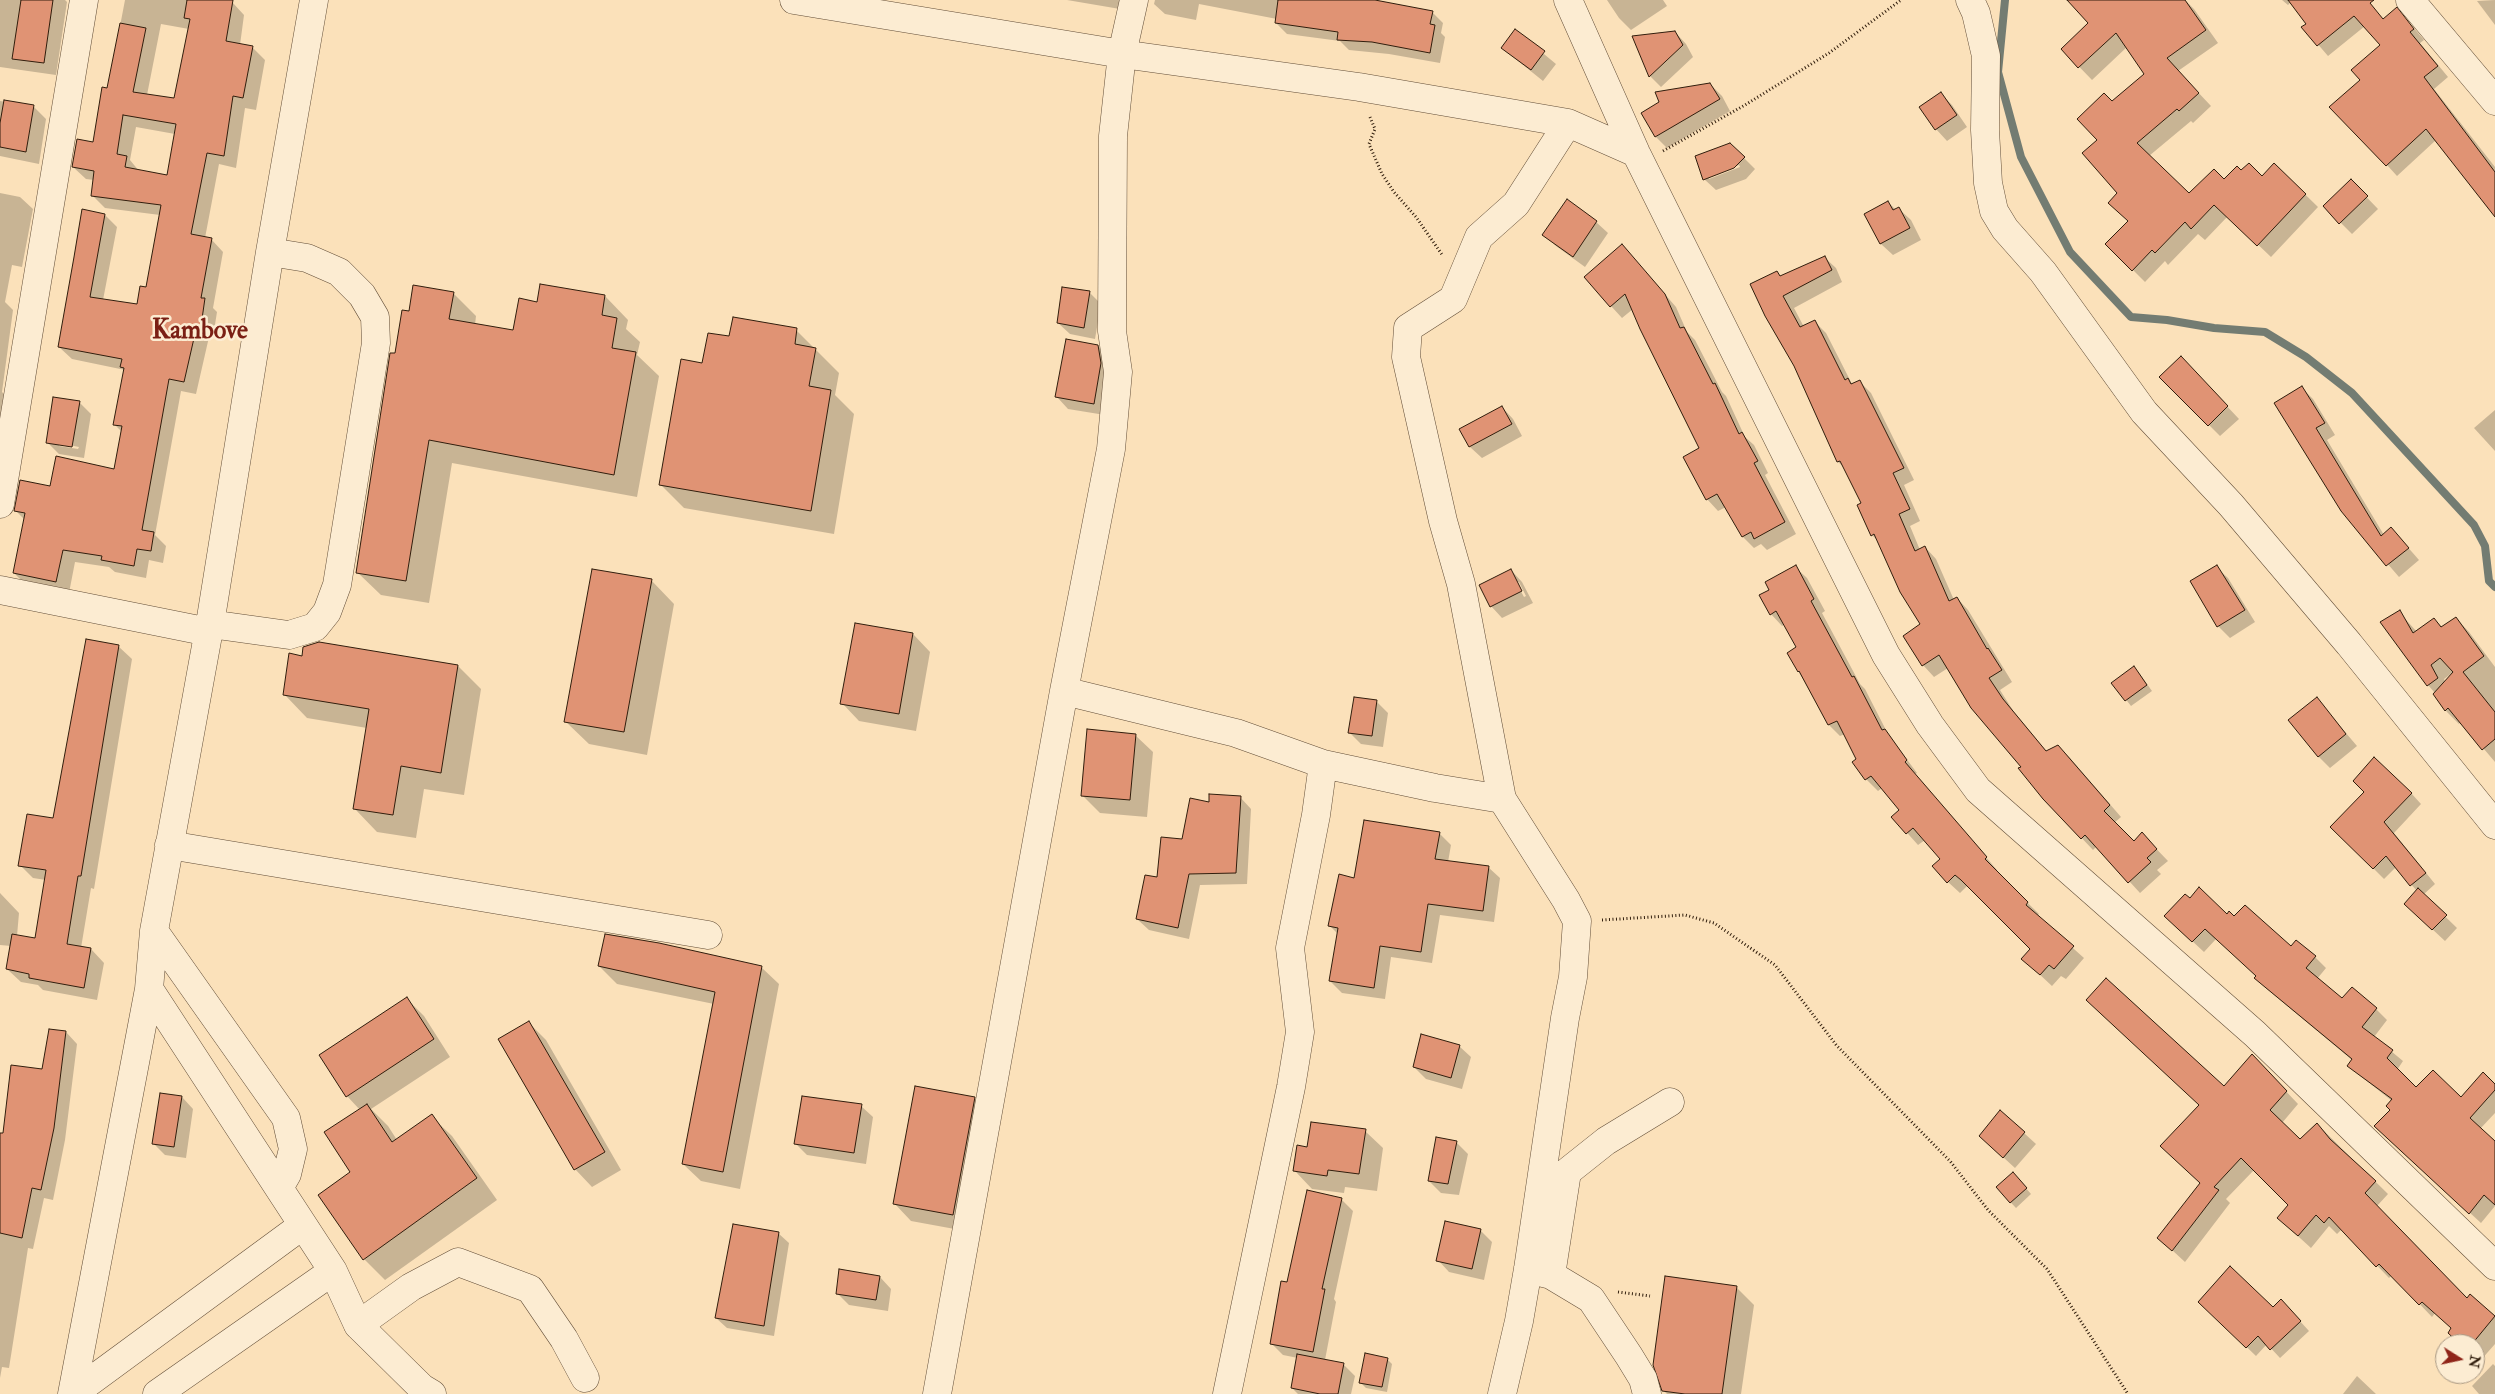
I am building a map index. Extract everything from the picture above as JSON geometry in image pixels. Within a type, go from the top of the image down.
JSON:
[{"type":"street","points":[[0,504],[84,0]]},
{"type":"street","points":[[73,1394],[149,989],[154,931],[210,628],[270,252],[314,0]]},
{"type":"street","points":[[794,0],[1122,54],[1360,87],[1568,123],[1636,153]]},
{"type":"street","points":[[937,1394],[1064,691],[1106,478],[1113,430],[1118,372],[1112,331],[1114,136],[1122,54],[1134,0]]},
{"type":"street","points":[[1568,0],[1636,153],[1886,655],[1930,725],[1978,790],[2255,1034],[2495,1266]]},
{"type":"street","points":[[1970,0],[1976,13],[1986,56],[1985,130],[1988,183],[1994,211],[2005,229],[2043,272],[2144,412],[2231,505],[2349,644],[2495,825]]},
{"type":"street","points":[[2420,3],[2495,101]]},
{"type":"street","points":[[1540,1272],[1565,1018],[1573,977],[1577,921],[1566,900],[1502,799],[1461,584],[1443,521],[1406,357],[1408,328],[1453,299],[1479,237],[1516,204],[1568,123]]},
{"type":"street","points":[[0,590],[210,628],[289,635],[315,627],[327,612],[337,585],[376,343],[374,317],[362,295],[339,272],[307,258],[270,252]]},
{"type":"street","points":[[1064,691],[1236,733],[1323,764],[1435,788],[1502,799]]},
{"type":"street","points":[[1226,1394],[1300,1032],[1290,948],[1316,815],[1323,764]]},
{"type":"street","points":[[169,845],[708,935]]},
{"type":"street","points":[[154,931],[286,1118],[293,1148],[287,1174],[279,1188]]},
{"type":"street","points":[[149,989],[333,1271],[358,1325],[422,1388],[432,1394]]},
{"type":"street","points":[[1502,1394],[1519,1321],[1540,1272],[1567,1172],[1606,1141],[1670,1102]]},
{"type":"street","points":[[73,1394],[303,1225]]},
{"type":"street","points":[[358,1325],[411,1287],[458,1262],[530,1289],[564,1339],[585,1378]]},
{"type":"street","points":[[157,1394],[333,1271]]},
{"type":"street","points":[[1540,1272],[1591,1299],[1630,1356],[1642,1379],[1647,1394]]},
{"type":"path","points":[[1636,153],[1664,151],[1744,105],[1829,53],[1901,0]]},
{"type":"path","points":[[1360,87],[1375,129],[1369,144],[1382,174],[1394,192],[1416,217],[1452,269],[1453,299]]},
{"type":"path","points":[[1577,921],[1685,915],[1714,923],[1775,964],[1837,1046],[1950,1161],[1988,1210],[2047,1270],[2128,1394]]},
{"type":"building","points":[[21,0],[53,0],[44,63],[12,59]]},
{"type":"building","points":[[187,0],[233,0],[226,41],[253,46],[243,98],[233,96],[224,156],[207,153],[191,234],[212,238],[201,298],[205,298],[201,326],[197,325],[184,382],[169,379],[142,530],[154,532],[151,551],[137,549],[134,566],[101,560],[102,556],[63,550],[56,582],[13,573],[25,513],[14,511],[20,480],[50,486],[56,456],[114,469],[122,426],[113,425],[124,368],[120,367],[122,359],[58,347],[82,209],[105,214],[90,297],[137,304],[140,286],[146,287],[161,205],[91,196],[94,171],[72,167],[77,139],[93,142],[102,87],[107,88],[120,23],[146,28],[133,92],[174,98],[190,19],[184,18]],"holes":[[[123,115],[176,124],[167,175],[125,167],[127,156],[117,154]]]},
{"type":"building","points":[[1278,0],[1375,0],[1433,11],[1430,24],[1435,25],[1430,53],[1372,42],[1337,40],[1338,32],[1275,23]]},
{"type":"building","points":[[2067,0],[2185,0],[2206,30],[2167,58],[2199,93],[2137,143],[2189,193],[2214,169],[2224,179],[2237,166],[2241,170],[2249,163],[2262,176],[2274,163],[2306,194],[2257,246],[2214,205],[2191,229],[2185,222],[2155,253],[2152,250],[2132,271],[2105,244],[2128,221],[2108,203],[2117,193],[2082,153],[2097,140],[2077,119],[2104,93],[2112,101],[2144,74],[2116,33],[2078,68],[2061,49],[2088,23]]},
{"type":"building","points":[[2288,0],[2374,0],[2370,3],[2383,19],[2397,7],[2414,29],[2410,32],[2438,66],[2424,77],[2495,172],[2495,217],[2426,129],[2386,166],[2329,107],[2360,80],[2351,70],[2380,45],[2354,16],[2317,46],[2301,27],[2306,24]]},
{"type":"building","points":[[1515,29],[1545,51],[1531,70],[1501,48]]},
{"type":"building","points":[[1675,31],[1683,45],[1649,77],[1632,36]]},
{"type":"building","points":[[1710,83],[1720,99],[1655,137],[1641,113],[1659,102],[1655,92]]},
{"type":"building","points":[[1941,92],[1957,115],[1935,130],[1919,107]]},
{"type":"building","points":[[4,100],[34,105],[26,152],[0,147],[0,123]]},
{"type":"building","points":[[1730,143],[1745,157],[1734,168],[1703,180],[1695,156]]},
{"type":"building","points":[[2351,179],[2368,196],[2339,224],[2323,206]]},
{"type":"building","points":[[1567,199],[1597,221],[1573,257],[1542,235]]},
{"type":"building","points":[[1888,201],[1893,210],[1899,207],[1910,228],[1880,244],[1864,214]]},
{"type":"building","points":[[1622,244],[1665,294],[1680,328],[1684,327],[1713,384],[1715,383],[1739,434],[1742,432],[1758,461],[1754,463],[1785,522],[1754,539],[1751,532],[1742,537],[1717,494],[1706,500],[1683,457],[1699,448],[1640,329],[1625,294],[1610,307],[1584,277]]},
{"type":"building","points":[[1825,256],[1832,270],[1783,296],[1800,327],[1815,320],[1845,380],[1848,378],[1851,384],[1860,380],[1904,468],[1893,473],[1910,509],[1899,514],[1915,551],[1925,546],[1949,601],[1957,597],[1987,649],[2002,670],[1989,678],[2003,699],[2046,751],[2058,745],[2110,805],[2104,811],[2134,841],[2142,832],[2157,849],[2147,858],[2151,862],[2128,883],[2085,835],[2081,839],[2043,799],[2018,768],[2021,767],[1971,708],[1939,655],[1922,666],[1903,636],[1920,624],[1900,592],[1874,534],[1871,536],[1857,505],[1861,503],[1840,461],[1837,462],[1794,366],[1765,316],[1750,284],[1777,271],[1780,276]]},
{"type":"building","points":[[540,284],[605,295],[602,315],[617,318],[612,348],[636,352],[614,475],[429,440],[406,581],[356,573],[390,353],[395,353],[402,310],[409,311],[413,285],[454,292],[449,319],[513,330],[519,298],[537,302]]},
{"type":"building","points":[[1062,287],[1090,291],[1084,328],[1057,323]]},
{"type":"building","points":[[733,317],[797,328],[795,344],[816,348],[809,386],[831,390],[811,511],[659,485],[681,359],[702,363],[708,333],[729,336]]},
{"type":"building","points":[[1066,339],[1098,345],[1101,363],[1094,404],[1055,397]]},
{"type":"building","points":[[2181,356],[2228,406],[2208,426],[2159,377]]},
{"type":"building","points":[[2302,386],[2325,423],[2316,428],[2381,536],[2391,527],[2409,548],[2386,566],[2341,511],[2274,403]]},
{"type":"building","points":[[53,397],[80,401],[72,447],[46,443]]},
{"type":"building","points":[[1502,406],[1512,424],[1469,447],[1459,429]]},
{"type":"building","points":[[1796,565],[1814,599],[1811,601],[1852,677],[1854,676],[1882,730],[1885,729],[1907,760],[1905,762],[1987,857],[1985,859],[2028,902],[2026,905],[2074,946],[2054,969],[2049,965],[2040,975],[2021,959],[2030,949],[1961,880],[1955,875],[1947,883],[1932,866],[1940,859],[1913,828],[1906,834],[1891,817],[1899,810],[1871,776],[1865,780],[1852,762],[1856,759],[1837,721],[1828,725],[1799,671],[1787,653],[1796,647],[1776,611],[1770,615],[1759,595],[1769,590],[1765,582]]},
{"type":"building","points":[[2217,565],[2245,610],[2217,627],[2190,581]]},
{"type":"building","points":[[592,569],[652,579],[624,732],[564,722]]},
{"type":"building","points":[[1511,569],[1522,591],[1490,607],[1479,585]]},
{"type":"building","points":[[2400,610],[2413,633],[2434,618],[2441,627],[2456,617],[2484,656],[2463,672],[2495,712],[2495,739],[2482,750],[2448,708],[2445,711],[2433,694],[2453,672],[2440,658],[2431,665],[2438,678],[2427,686],[2380,622]]},
{"type":"building","points":[[855,623],[913,633],[899,714],[840,704]]},
{"type":"building","points":[[86,639],[119,645],[81,876],[78,876],[67,944],[91,948],[84,988],[29,978],[29,974],[6,969],[12,934],[35,938],[46,870],[18,866],[27,814],[53,818]]},
{"type":"building","points":[[319,642],[458,665],[441,773],[401,766],[393,815],[353,809],[369,709],[283,695],[289,653],[302,656],[303,647]]},
{"type":"building","points":[[2134,666],[2147,685],[2125,701],[2111,683]]},
{"type":"building","points":[[1354,697],[1377,700],[1372,736],[1348,733]]},
{"type":"building","points":[[2317,697],[2346,734],[2318,757],[2288,720]]},
{"type":"building","points":[[1087,729],[1136,734],[1130,800],[1081,796]]},
{"type":"building","points":[[2374,757],[2412,793],[2384,822],[2426,873],[2410,886],[2386,856],[2373,869],[2330,827],[2364,792],[2353,781]]},
{"type":"building","points":[[1209,794],[1241,796],[1236,873],[1189,874],[1178,928],[1136,919],[1145,875],[1157,877],[1161,837],[1182,839],[1190,798],[1209,802]]},
{"type":"building","points":[[1364,820],[1440,832],[1435,859],[1489,866],[1483,911],[1428,904],[1421,952],[1380,946],[1374,988],[1329,981],[1338,928],[1328,926],[1339,874],[1354,878]]},
{"type":"building","points":[[2199,887],[2227,914],[2229,911],[2234,916],[2245,905],[2291,946],[2296,940],[2316,956],[2306,968],[2342,998],[2352,987],[2377,1008],[2362,1027],[2393,1050],[2387,1058],[2416,1087],[2433,1070],[2461,1097],[2483,1072],[2495,1084],[2495,1090],[2470,1118],[2495,1141],[2495,1205],[2484,1195],[2469,1214],[2374,1126],[2390,1110],[2386,1106],[2392,1099],[2347,1066],[2352,1059],[2254,978],[2256,976],[2205,929],[2192,942],[2164,916],[2185,894],[2190,898]]},
{"type":"building","points":[[2418,888],[2447,915],[2432,930],[2404,904]]},
{"type":"building","points":[[605,934],[659,943],[762,966],[723,1172],[682,1164],[715,992],[598,966]]},
{"type":"building","points":[[2106,978],[2224,1086],[2252,1054],[2287,1091],[2270,1110],[2300,1139],[2317,1123],[2330,1139],[2376,1181],[2365,1193],[2467,1298],[2470,1294],[2495,1316],[2480,1334],[2449,1334],[2451,1328],[2422,1302],[2419,1305],[2379,1264],[2376,1267],[2329,1217],[2324,1223],[2316,1215],[2298,1236],[2277,1218],[2288,1205],[2241,1158],[2214,1187],[2219,1190],[2172,1251],[2157,1238],[2200,1183],[2160,1146],[2199,1105],[2086,1000]]},
{"type":"building","points":[[407,997],[434,1039],[346,1097],[319,1055]]},
{"type":"building","points":[[529,1021],[605,1152],[574,1170],[498,1039]]},
{"type":"building","points":[[49,1029],[66,1031],[54,1128],[41,1190],[32,1188],[22,1238],[0,1233],[0,1133],[3,1133],[11,1065],[42,1069]]},
{"type":"building","points":[[1421,1034],[1460,1045],[1451,1078],[1413,1067]]},
{"type":"building","points":[[915,1086],[975,1097],[953,1215],[893,1204]]},
{"type":"building","points":[[160,1093],[182,1096],[174,1147],[152,1144]]},
{"type":"building","points":[[802,1096],[862,1104],[854,1153],[794,1144]]},
{"type":"building","points":[[367,1104],[392,1142],[432,1114],[477,1178],[363,1260],[318,1195],[350,1172],[324,1132]]},
{"type":"building","points":[[2000,1110],[2025,1132],[2003,1158],[1979,1136]]},
{"type":"building","points":[[1311,1122],[1366,1129],[1359,1174],[1328,1170],[1327,1176],[1293,1171],[1297,1145],[1307,1147]]},
{"type":"building","points":[[1436,1137],[1457,1141],[1448,1184],[1428,1181]]},
{"type":"building","points":[[2013,1172],[2027,1188],[2010,1203],[1996,1187]]},
{"type":"building","points":[[1307,1190],[1342,1198],[1322,1289],[1325,1289],[1313,1352],[1270,1344],[1281,1281],[1287,1282]]},
{"type":"building","points":[[1445,1221],[1481,1229],[1472,1269],[1436,1261]]},
{"type":"building","points":[[733,1224],[779,1232],[764,1326],[715,1318]]},
{"type":"building","points":[[2230,1266],[2273,1307],[2281,1299],[2301,1321],[2270,1350],[2258,1336],[2246,1348],[2198,1302]]},
{"type":"building","points":[[839,1269],[880,1276],[876,1300],[836,1294]]},
{"type":"building","points":[[1665,1276],[1737,1286],[1722,1394],[1685,1394],[1662,1391],[1653,1365]]},
{"type":"building","points":[[1365,1353],[1388,1358],[1382,1387],[1359,1383]]},
{"type":"building","points":[[1297,1354],[1344,1363],[1338,1394],[1320,1394],[1291,1388]]},
{"type":"waterway","points":[[2005,0],[1998,72],[2021,157],[2070,252],[2131,317],[2167,320],[2214,328],[2265,332],[2306,357],[2352,393],[2474,525],[2485,546],[2489,581],[2495,587]]},
{"type":"district","name":"Kambove","points":[[200,332]]}]
